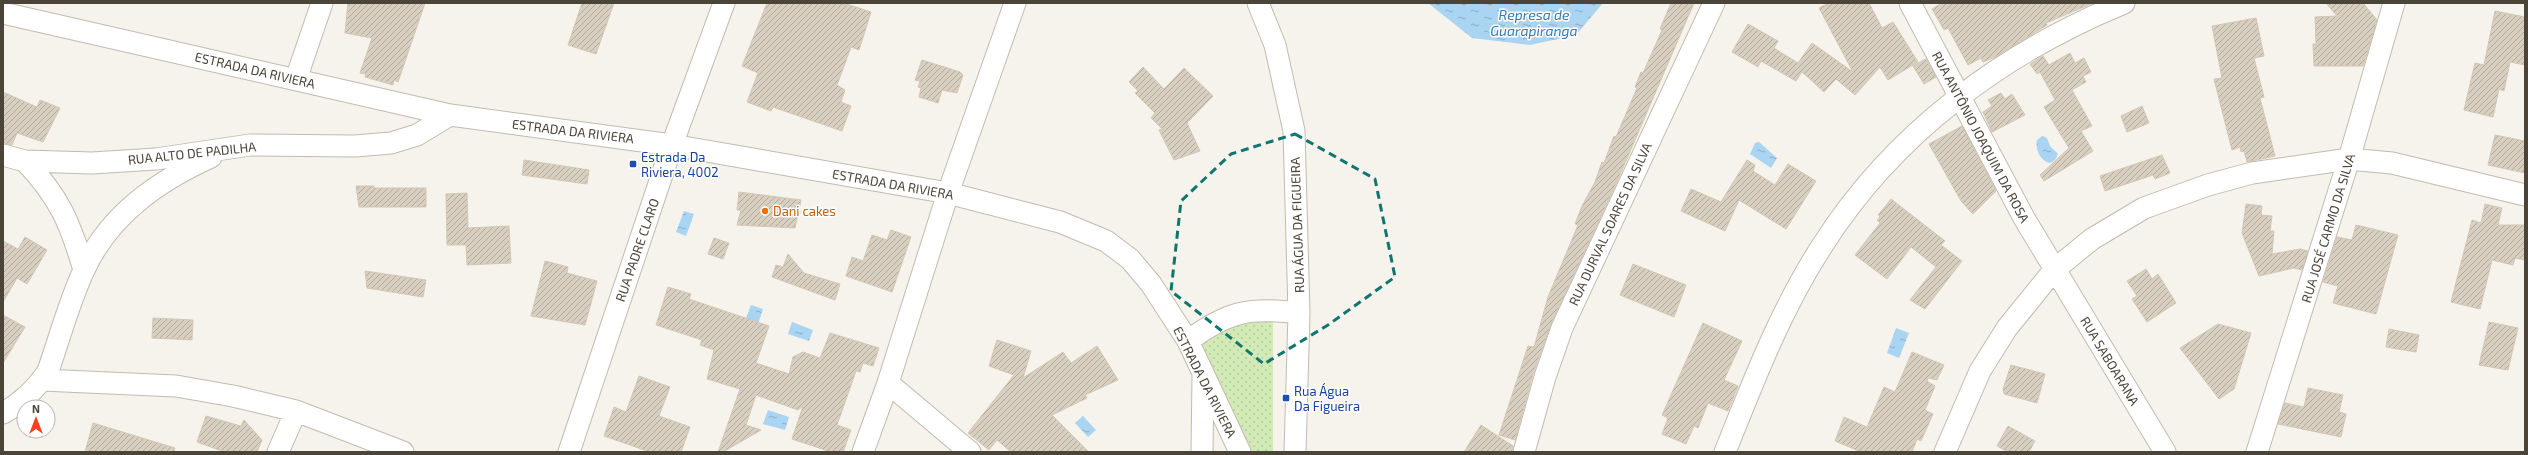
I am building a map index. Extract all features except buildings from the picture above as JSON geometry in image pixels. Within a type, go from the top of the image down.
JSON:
[{"type":"street","points":[[296,80],[322,3]]},
{"type":"street","name":"RUA PADRE CLARO","points":[[569,452],[672,144],[724,3]]},
{"type":"street","points":[[863,452],[888,383],[948,193],[1015,3]]},
{"type":"street","name":"RUA ÁGUA DA FIGUEIRA","points":[[1258,3],[1275,45],[1294,130],[1299,313],[1295,452]]},
{"type":"street","name":"RUA DURVAL SOARES DA SILVA","points":[[1524,452],[1545,377],[1562,328],[1714,3]]},
{"type":"street","name":"RUA ANTÔNIO JOAQUIM DA ROSA","points":[[1910,3],[1958,96],[2054,270]]},
{"type":"street","points":[[1725,452],[1763,358],[1822,246],[1852,202],[1891,158],[1958,96],[2039,44],[2124,3]]},
{"type":"street","name":"RUA JOSÉ CARMO DA SILVA","points":[[2257,452],[2349,159],[2394,3]]},
{"type":"street","name":"ESTRADA DA RIVIERA","points":[[3,13],[450,115],[672,144],[948,193],[1060,222],[1106,242],[1130,259],[1151,284],[1188,341],[1240,452]]},
{"type":"street","name":"RUA ALTO DE PADILHA","points":[[3,155],[25,161],[99,163],[156,158],[250,145],[355,146],[390,143],[418,135],[450,115]]},
{"type":"street","points":[[3,413],[11,409],[42,380],[48,371],[84,270],[96,249],[133,203],[158,184],[190,166],[250,145]]},
{"type":"street","points":[[1945,452],[1980,371],[2007,328],[2054,270],[2092,239],[2144,208],[2208,184],[2252,174],[2349,159],[2392,163],[2525,195]]},
{"type":"street","points":[[25,161],[47,184],[66,215],[84,270]]},
{"type":"street","name":"RUA SABOARANA","points":[[2054,270],[2165,452]]},
{"type":"street","points":[[1188,341],[1210,324],[1238,313],[1269,309],[1299,313]]},
{"type":"street","points":[[1202,452],[1203,372]]},
{"type":"street","points":[[42,380],[176,386],[233,396],[296,411],[402,452]]},
{"type":"street","points":[[888,383],[970,452]]},
{"type":"street","points":[[278,452],[296,411]]},
{"type":"highlighted area","points":[[1295,134],[1375,179],[1395,277],[1328,325],[1264,364],[1171,291],[1181,201],[1231,154]]},
{"type":"green space","points":[[1244,320],[1273,321],[1273,452],[1248,452],[1195,340]]},
{"type":"water","name":"Represa de Guarapiranga","points":[[1428,3],[1603,3],[1576,35],[1530,45],[1472,38]]},
{"type":"water","points":[[2042,136],[2047,138],[2050,146],[2058,154],[2055,160],[2050,163],[2043,160],[2038,151],[2037,140]]},
{"type":"water","points":[[1759,142],[1777,158],[1771,168],[1750,154],[1755,143]]},
{"type":"water","points":[[684,211],[694,214],[686,236],[676,232]]},
{"type":"water","points":[[751,305],[763,309],[756,330],[743,326]]},
{"type":"water","points":[[792,322],[813,330],[809,341],[788,334]]},
{"type":"water","points":[[1896,328],[1909,333],[1899,358],[1887,353]]},
{"type":"water","points":[[768,410],[789,417],[785,430],[763,424]]},
{"type":"water","points":[[1083,416],[1096,430],[1088,437],[1075,423]]},
{"type":"place","name":"Estrada Da Riviera, 4002","points":[[633,164]]},
{"type":"place","name":"Dani cakes","points":[[765,211]]},
{"type":"place","name":"Rua Água Da Figueira","points":[[1286,398]]}]
